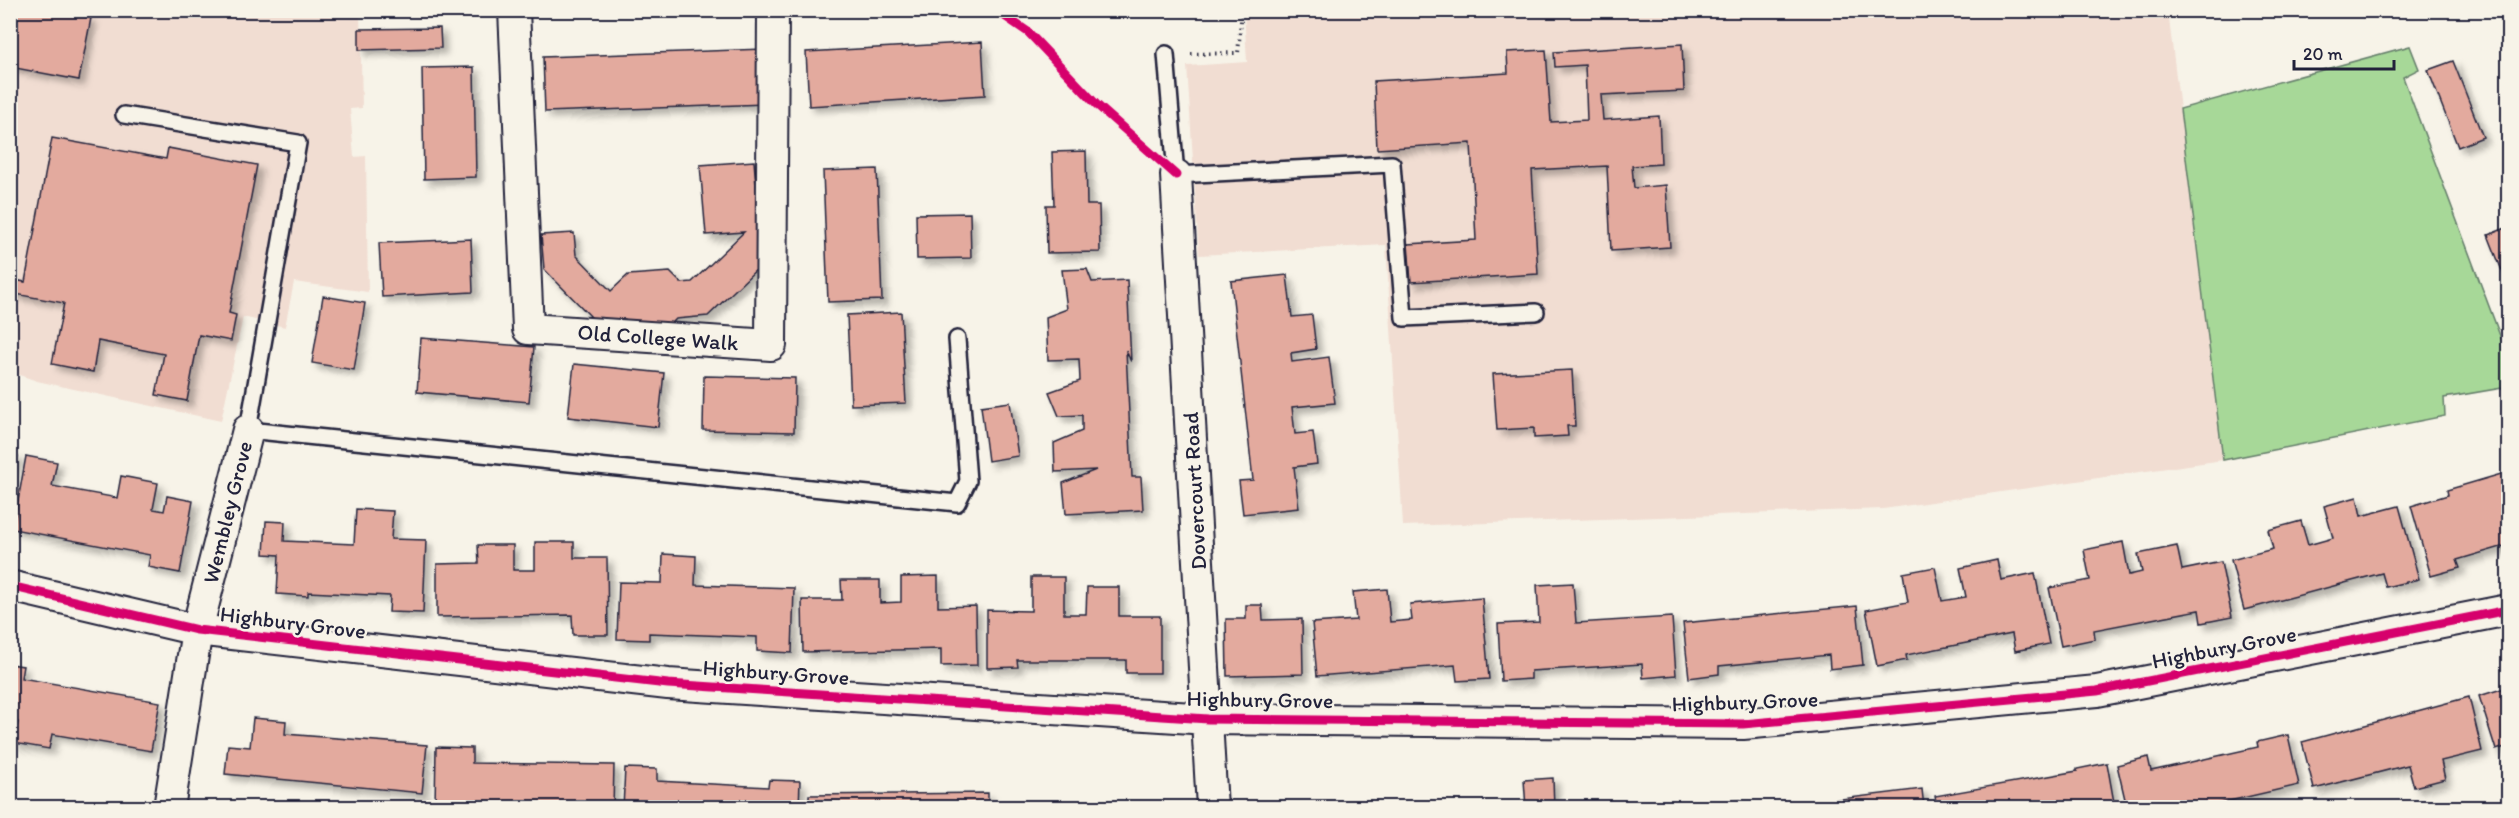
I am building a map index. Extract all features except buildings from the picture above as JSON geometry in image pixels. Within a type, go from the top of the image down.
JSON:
[{"type":"street","name":"Old College Walk","points":[[514,10],[528,329],[771,345],[772,10]]},
{"type":"street","name":"Dovercourt Road","points":[[1176,175],[1212,807]]},
{"type":"street","name":"Wembley Grove","points":[[169,807],[197,630],[248,430]]},
{"type":"street","name":"Highbury Grove","points":[[10,586],[197,630],[668,684],[1208,719],[1743,724],[2097,692],[2508,610]]},
{"type":"lane","points":[[1166,54],[1176,175],[1392,164],[1404,318],[1536,312]]},
{"type":"lane","points":[[124,115],[298,143],[248,430],[957,503],[968,481],[957,339]]},
{"type":"path","points":[[1166,54],[1238,52],[1242,10]]},
{"type":"shaded area","points":[[1304,10],[2168,11],[2223,460],[1883,509],[1403,526],[1386,245],[1199,255],[1187,66],[1247,62],[1244,12]]},
{"type":"shaded area","points":[[11,11],[360,11],[362,108],[350,109],[354,157],[366,156],[368,292],[294,282],[285,327],[243,317],[221,421],[37,381],[11,372]]},
{"type":"green space","points":[[2410,46],[2419,69],[2403,77],[2508,357],[2508,372],[2502,388],[2444,398],[2445,416],[2223,460],[2180,109]]},
{"type":"cycle path","points":[[996,10],[1028,32],[1096,104],[1176,175]]},
{"type":"cycle path","points":[[10,586],[197,630],[668,684],[1208,719],[1743,724],[2097,691],[2508,610]]}]
